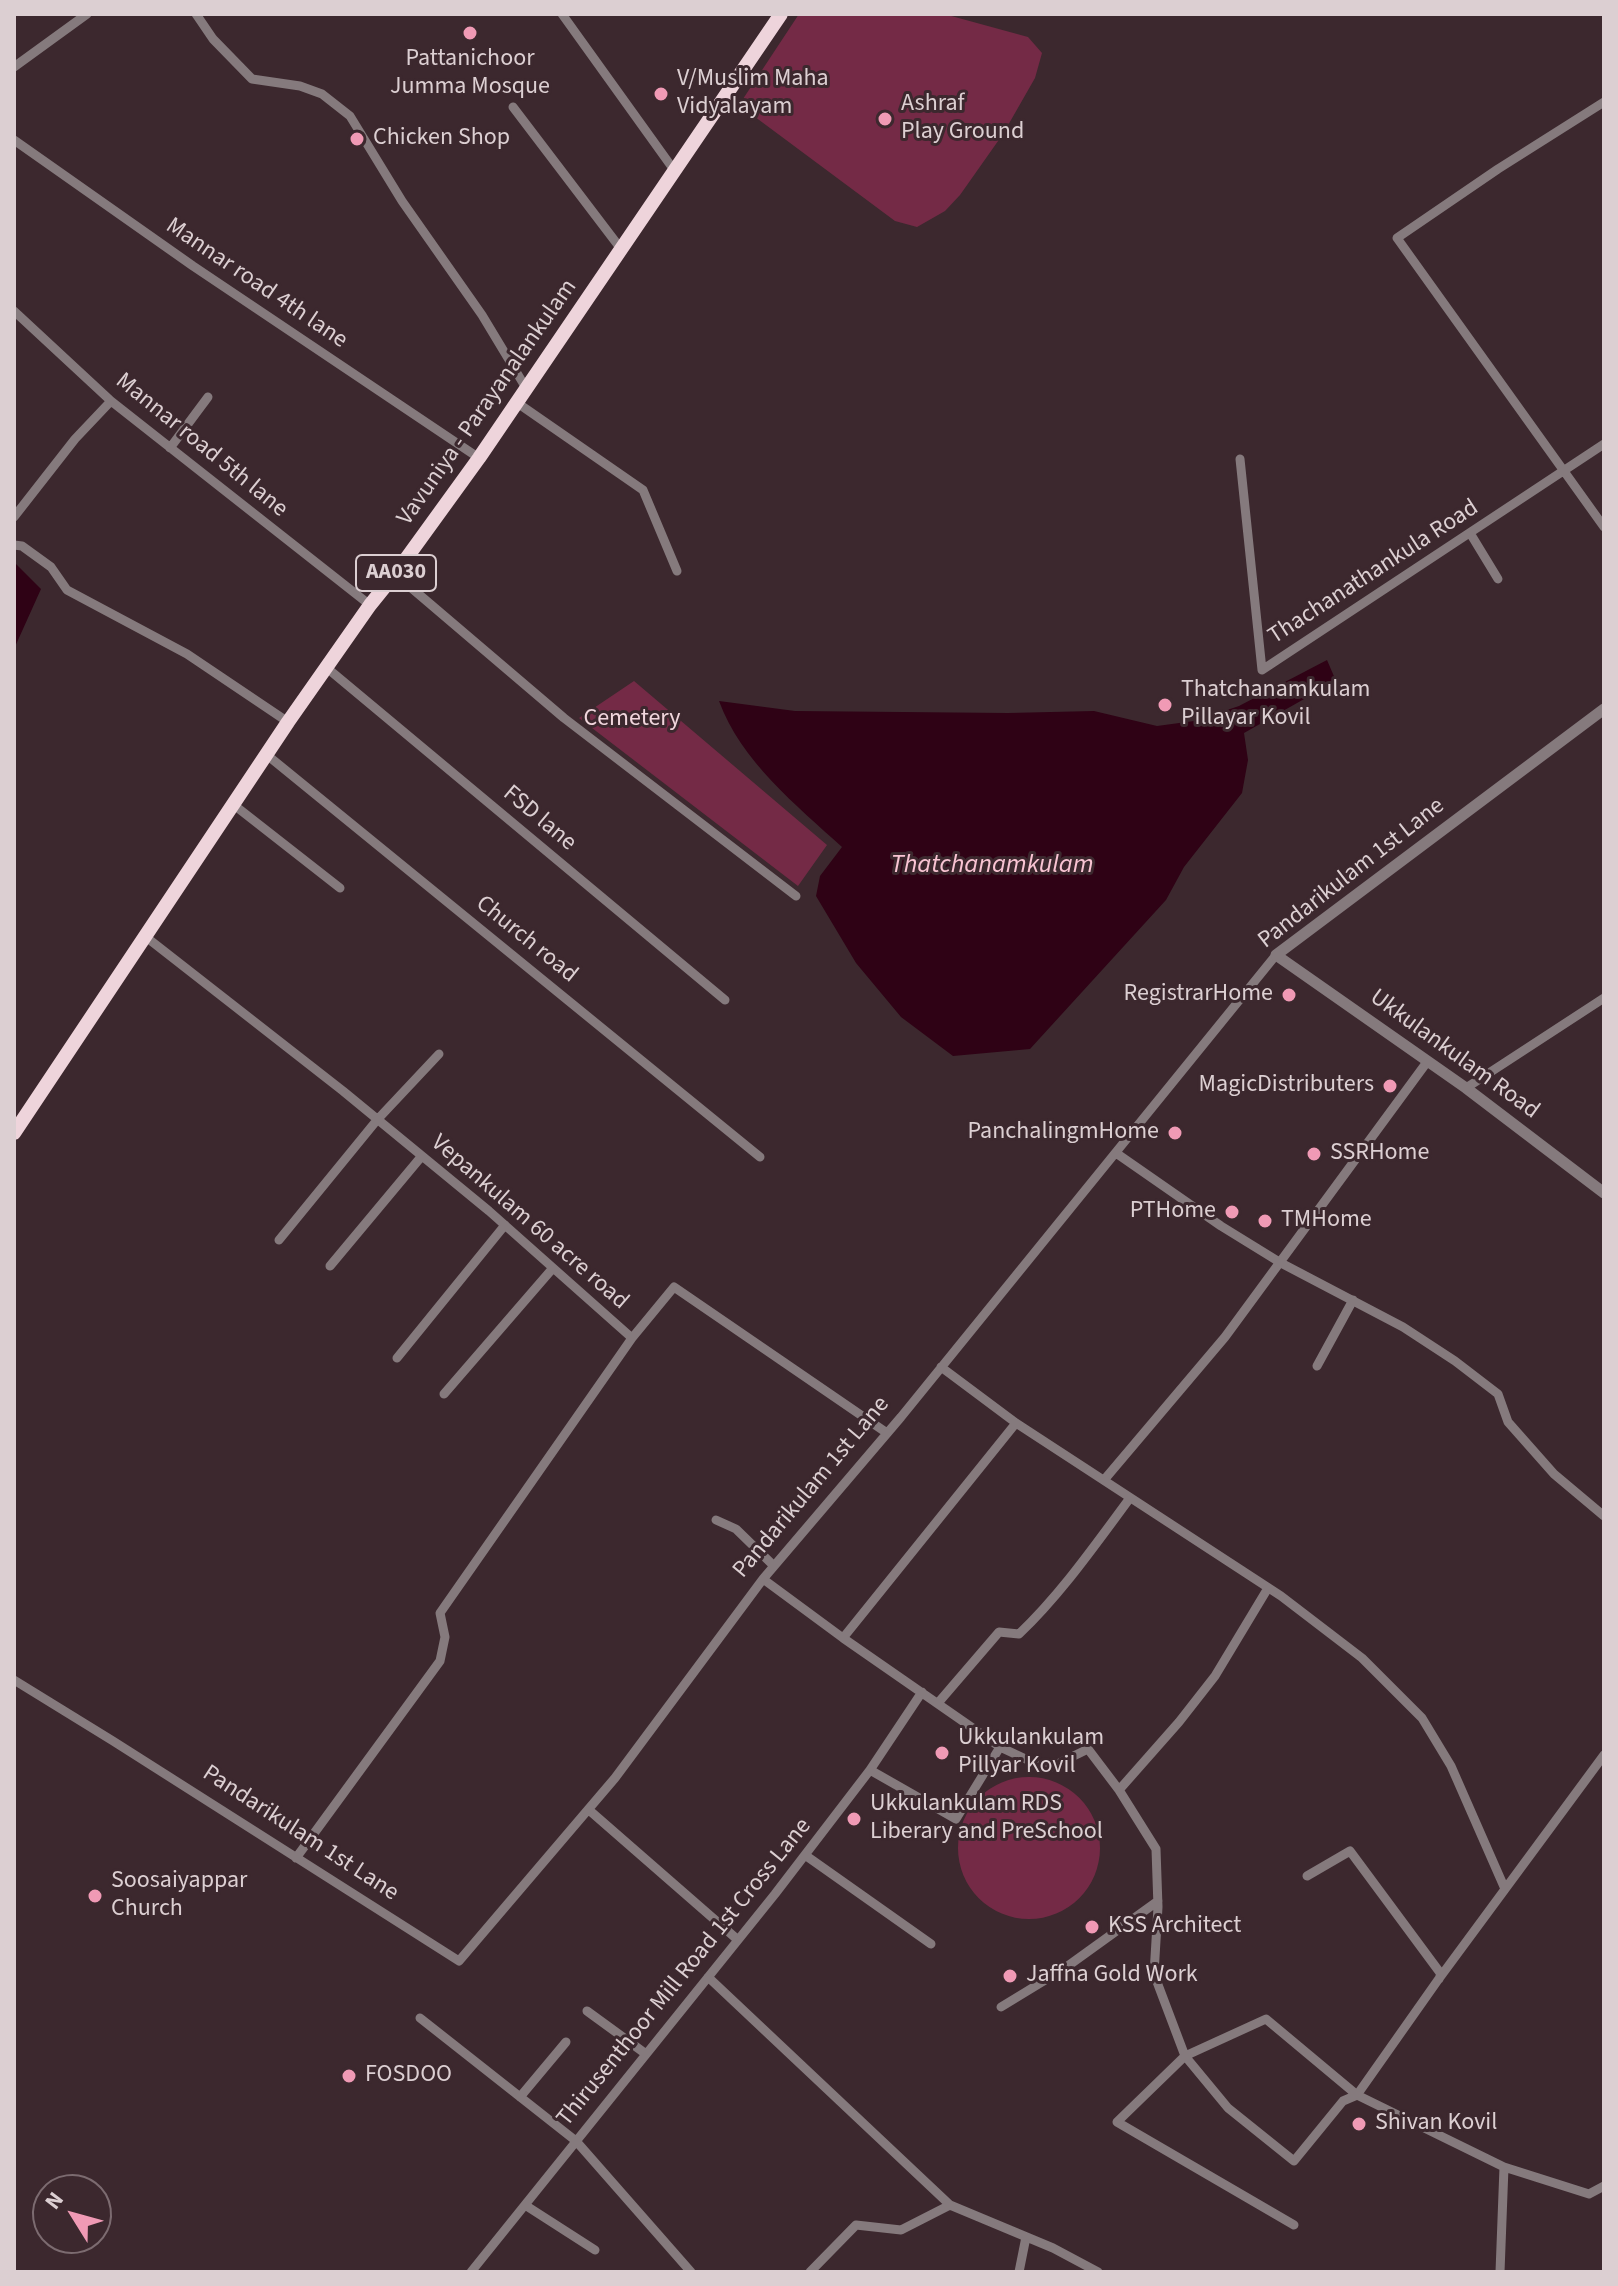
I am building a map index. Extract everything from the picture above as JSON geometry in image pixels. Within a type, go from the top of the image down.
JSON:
[{"type":"highway","name":"Vavuniya - Parayanalankulam","points":[[14,1133],[288,722],[479,458],[781,14]]},
{"type":"street","points":[[14,67],[87,14]]},
{"type":"street","points":[[196,14],[213,39],[252,79],[300,86],[322,94],[350,116],[402,201],[482,315],[526,388]]},
{"type":"street","points":[[562,14],[674,170]]},
{"type":"street","points":[[1604,102],[1397,238],[1604,527]]},
{"type":"street","points":[[513,107],[621,249]]},
{"type":"street","name":"Mannar road 4th lane","points":[[14,140],[193,266],[479,458]]},
{"type":"street","name":"Mannar road 5th lane","points":[[14,311],[111,401],[370,605]]},
{"type":"street","points":[[170,448],[208,397]]},
{"type":"street","points":[[14,517],[75,439],[111,401]]},
{"type":"street","points":[[516,402],[643,490],[677,571]]},
{"type":"street","name":"Thachanathankula Road","points":[[1240,459],[1262,670],[1604,444]]},
{"type":"street","points":[[1470,533],[1498,579]]},
{"type":"street","points":[[14,545],[22,546],[51,567],[67,590],[187,654],[288,722]]},
{"type":"street","points":[[395,574],[564,718],[796,896]]},
{"type":"street","name":"FSD lane","points":[[327,668],[725,1000]]},
{"type":"street","name":"Pandarikulam 1st Lane","points":[[14,1680],[459,1961],[589,1810],[763,1579],[887,1433],[1276,955],[1604,709]]},
{"type":"street","name":"Church road","points":[[267,755],[760,1157]]},
{"type":"street","points":[[234,805],[340,888]]},
{"type":"street","name":"Vepankulam 60 acre road","points":[[146,937],[505,1225],[632,1338],[674,1287],[887,1433]]},
{"type":"street","name":"Ukkulankulam Road","points":[[1276,955],[1466,1088],[1604,1193]]},
{"type":"street","points":[[1466,1088],[1604,998]]},
{"type":"street","points":[[279,1240],[377,1120],[439,1054]]},
{"type":"street","points":[[1104,1480],[1225,1337],[1427,1062]]},
{"type":"street","points":[[1116,1153],[1221,1226],[1281,1263],[1403,1327],[1455,1361],[1498,1394],[1508,1422],[1554,1474],[1604,1516]]},
{"type":"street","points":[[330,1266],[421,1157]]},
{"type":"street","points":[[397,1358],[505,1225]]},
{"type":"street","points":[[444,1394],[553,1268]]},
{"type":"street","points":[[1317,1366],[1353,1300]]},
{"type":"street","points":[[296,1858],[440,1661],[445,1637],[440,1613],[632,1338]]},
{"type":"street","points":[[941,1367],[1016,1423],[1268,1588],[1362,1658],[1422,1718],[1451,1766],[1505,1889]]},
{"type":"street","points":[[843,1638],[1016,1423]]},
{"type":"street","points":[[938,1703],[999,1632],[1019,1634],[1031,1623],[1078,1569],[1130,1498]]},
{"type":"street","points":[[716,1520],[736,1529],[774,1566]]},
{"type":"street","points":[[763,1579],[1000,1747],[1047,1769],[1088,1749],[1119,1790],[1156,1849],[1158,1901],[1154,1974],[1185,2056],[1228,2108],[1294,2161],[1343,2101],[1357,2095],[1604,1755]]},
{"type":"street","points":[[1119,1790],[1215,1676],[1268,1588]]},
{"type":"street","name":"Thirusenthoor Mill Road 1st Cross Lane","points":[[471,2272],[805,1855],[870,1770],[922,1692]]},
{"type":"street","points":[[870,1770],[956,1819],[1000,1747]]},
{"type":"street","points":[[589,1810],[738,1940]]},
{"type":"street","points":[[1307,1876],[1350,1851],[1441,1974],[1438,1980]]},
{"type":"street","points":[[805,1855],[931,1944]]},
{"type":"street","points":[[1001,2007],[1065,1968],[1158,1901]]},
{"type":"street","points":[[708,1977],[950,2205],[1053,2248],[1098,2272]]},
{"type":"street","points":[[587,2011],[646,2054]]},
{"type":"street","points":[[420,2018],[576,2141],[691,2272]]},
{"type":"street","points":[[1294,2225],[1117,2122],[1185,2056],[1266,2019],[1357,2095],[1504,2167],[1589,2194],[1604,2186]]},
{"type":"street","points":[[520,2097],[566,2042]]},
{"type":"street","points":[[1500,2272],[1504,2167]]},
{"type":"street","points":[[525,2205],[595,2250]]},
{"type":"street","points":[[810,2272],[856,2225],[901,2230],[950,2205]]},
{"type":"street","points":[[1019,2272],[1026,2237]]},
{"type":"green space","name":"Ashraf Play Ground","points":[[799,14],[944,14],[1028,37],[1042,53],[1035,78],[1003,134],[960,195],[945,211],[917,227],[895,221],[739,105]]},
{"type":"green space","name":"Cemetery","points":[[634,681],[827,845],[798,886],[579,718]]},
{"type":"green space","points":[[1029,1777],[1056,1783],[1079,1798],[1094,1821],[1100,1848],[1094,1875],[1079,1898],[1056,1913],[1029,1919],[1002,1913],[979,1898],[964,1875],[958,1848],[964,1821],[979,1798],[1002,1783]]},
{"type":"water","points":[[14,562],[41,589],[14,649]]},
{"type":"water","name":"Thatchanamkulam","points":[[1327,660],[1336,681],[1244,733],[1248,760],[1242,793],[1184,867],[1166,900],[1030,1049],[953,1056],[901,1017],[856,963],[816,896],[820,876],[842,847],[755,762],[729,723],[719,701],[795,711],[1094,711],[1157,726],[1194,721],[1239,706]]},
{"type":"place","name":"Pattanichoor Jumma Mosque","points":[[470,33]]},
{"type":"place","name":"V/Muslim Maha Vidyalayam","points":[[661,94]]},
{"type":"place","name":"Ashraf Play Ground","points":[[885,119]]},
{"type":"place","name":"Chicken Shop","points":[[357,139]]},
{"type":"place","name":"Thatchanamkulam Pillayar Kovil","points":[[1165,705]]},
{"type":"place","name":"RegistrarHome","points":[[1289,995]]},
{"type":"place","name":"MagicDistributers","points":[[1390,1086]]},
{"type":"place","name":"PanchalingmHome","points":[[1175,1133]]},
{"type":"place","name":"SSRHome","points":[[1314,1154]]},
{"type":"place","name":"PTHome","points":[[1232,1212]]},
{"type":"place","name":"TMHome","points":[[1265,1221]]},
{"type":"place","name":"Ukkulankulam Pillyar Kovil","points":[[942,1753]]},
{"type":"place","name":"Ukkulankulam RDS Liberary and PreSchool","points":[[854,1819]]},
{"type":"place","name":"Soosaiyappar Church","points":[[95,1896]]},
{"type":"place","name":"KSS Architect","points":[[1092,1927]]},
{"type":"place","name":"Jaffna Gold Work","points":[[1010,1976]]},
{"type":"place","name":"FOSDOO","points":[[349,2076]]},
{"type":"place","name":"Shivan Kovil","points":[[1359,2124]]}]
